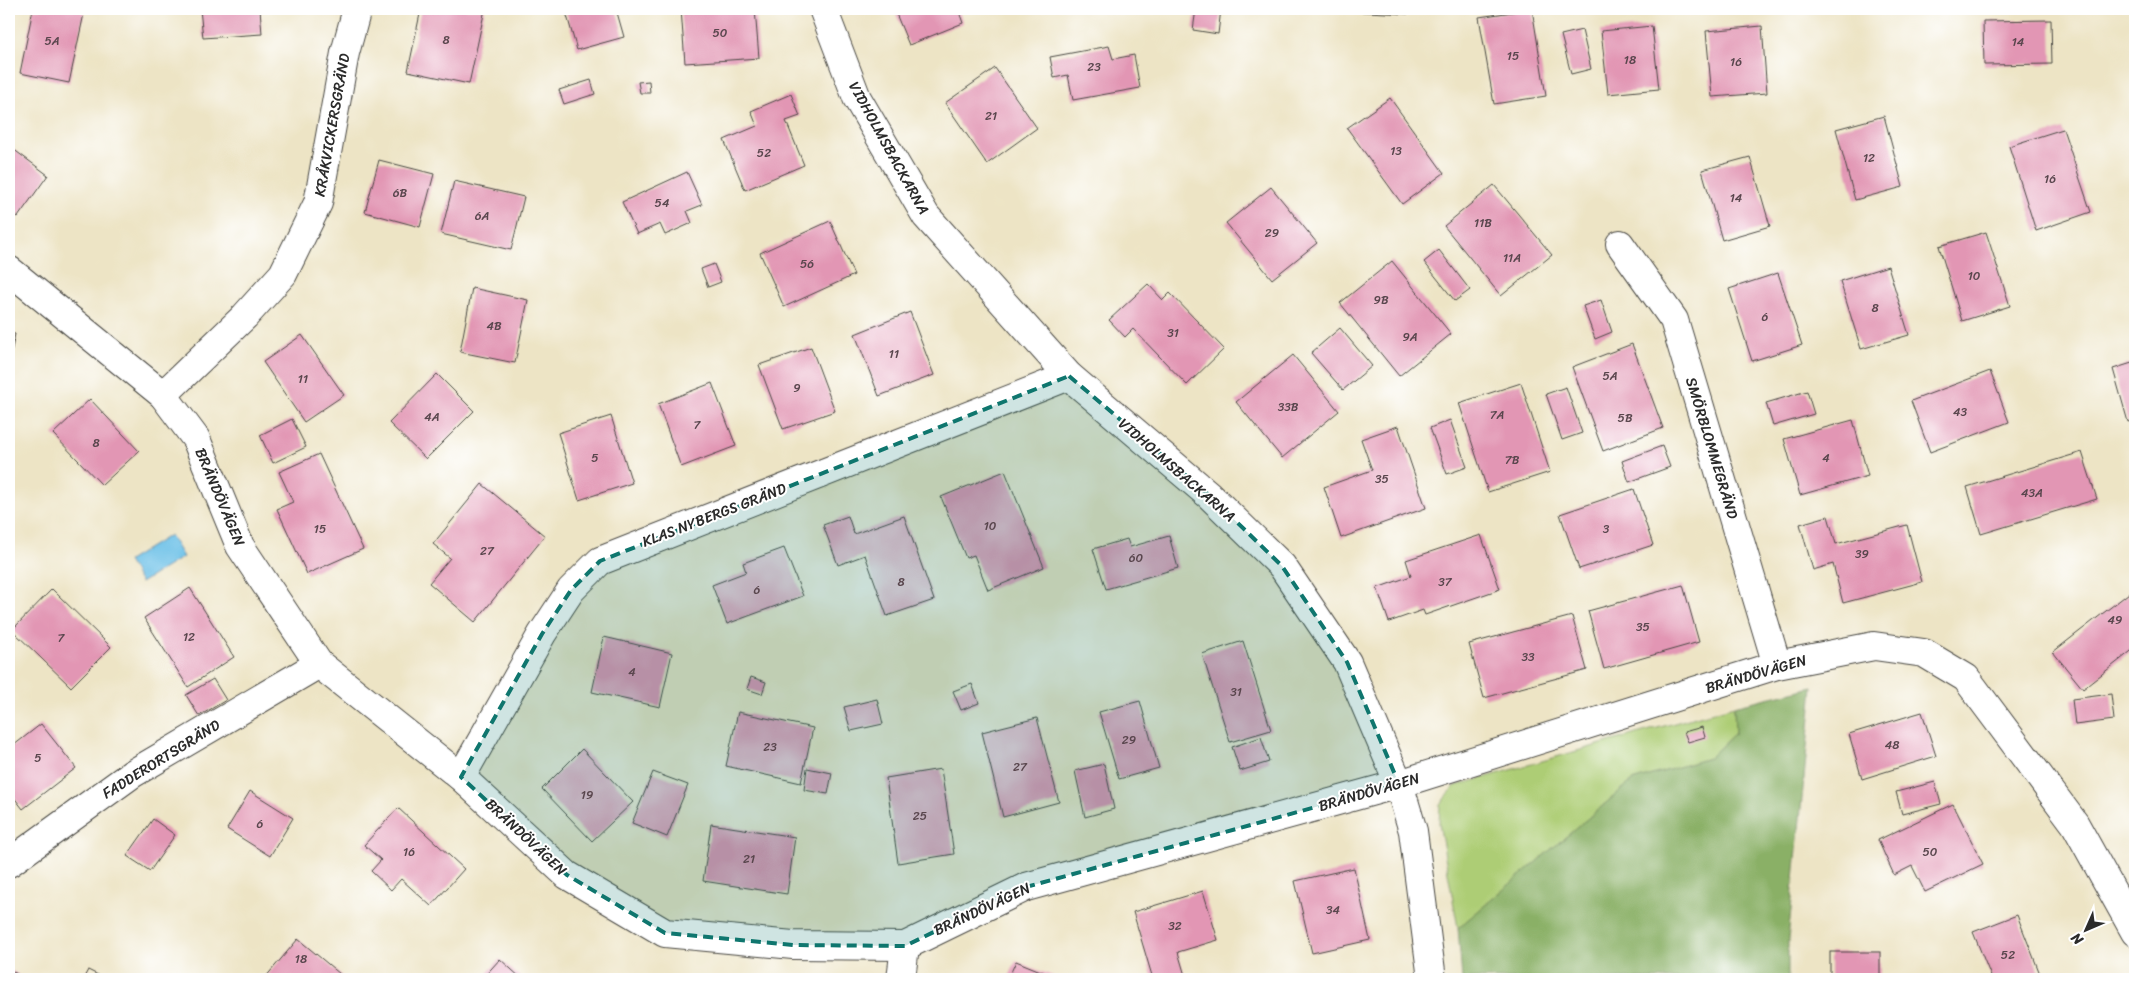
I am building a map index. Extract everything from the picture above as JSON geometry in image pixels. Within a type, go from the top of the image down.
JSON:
[{"type":"street","name":"KRÅKVICKERSGRÄND","points":[[163,395],[245,316],[283,274],[318,203],[345,53],[357,9]]},
{"type":"street","name":"VIDHOLMSBACKARNA","points":[[823,9],[857,98],[926,216],[1069,376],[1209,495],[1282,566],[1347,662],[1399,784],[1413,831],[1432,979]]},
{"type":"street","name":"SMÖRBLOMMEGRÄND","points":[[1620,244],[1674,320],[1777,665]]},
{"type":"street","name":"BRÄNDÖVÄGEN","points":[[9,270],[163,395],[196,439],[240,546],[319,664],[461,777],[566,876],[665,933],[793,945],[905,946],[1026,887],[1399,784],[1777,665],[1874,646],[1924,653],[1966,678],[2075,824],[2135,932]]},
{"type":"street","name":"KLAS NYBERGS GRÄND","points":[[461,777],[542,634],[571,590],[600,561],[1069,376]]},
{"type":"street","name":"FADDERORTSGRÄND","points":[[9,863],[132,774],[319,664]]},
{"type":"street","points":[[901,979],[905,946]]},
{"type":"highlighted area","points":[[1069,376],[1209,495],[1282,566],[1347,662],[1399,784],[1026,887],[905,946],[793,945],[665,933],[567,875],[461,777],[542,634],[571,590],[600,561]]},
{"type":"green space","points":[[1813,687],[1788,940],[1788,979],[1462,979],[1458,928],[1632,781],[1709,758],[1735,733],[1734,706]]},
{"type":"green space","points":[[1734,706],[1735,733],[1709,758],[1632,781],[1458,928],[1439,823],[1440,804],[1455,786]]},
{"type":"water","points":[[170,535],[183,557],[141,583],[128,561]]},
{"type":"building","points":[[33,9],[85,9],[69,83],[20,73]]},
{"type":"building","points":[[200,9],[260,9],[262,34],[203,38]]},
{"type":"building","points":[[421,9],[485,9],[469,84],[408,71]]},
{"type":"building","points":[[565,9],[616,9],[624,37],[577,50]]},
{"type":"building","points":[[681,9],[755,9],[759,58],[685,63]]},
{"type":"building","points":[[894,9],[958,9],[963,23],[909,45]]},
{"type":"building","points":[[1196,9],[1221,9],[1218,34],[1193,30]]},
{"type":"building","points":[[1345,9],[1408,9],[1408,14],[1345,11]]},
{"type":"building","points":[[1532,9],[1546,96],[1494,104],[1479,17]]},
{"type":"building","points":[[2051,20],[2052,64],[1984,65],[1983,21]]},
{"type":"building","points":[[1652,26],[1659,89],[1608,94],[1601,31]]},
{"type":"building","points":[[1762,26],[1767,93],[1712,97],[1706,31]]},
{"type":"building","points":[[1582,30],[1591,69],[1571,74],[1561,35]]},
{"type":"building","points":[[1109,46],[1113,59],[1134,55],[1140,88],[1073,100],[1068,75],[1054,78],[1050,57]]},
{"type":"building","points":[[995,68],[1037,128],[987,164],[945,103]]},
{"type":"building","points":[[591,80],[595,94],[564,104],[559,90]]},
{"type":"building","points":[[649,81],[650,93],[640,93],[638,82]]},
{"type":"building","points":[[791,94],[800,116],[786,121],[804,165],[745,190],[724,140],[757,126],[751,111]]},
{"type":"building","points":[[1390,98],[1444,173],[1402,204],[1347,128]]},
{"type":"building","points":[[1884,116],[1903,187],[1855,200],[1836,129]]},
{"type":"building","points":[[2063,129],[2091,212],[2036,231],[2009,146]]},
{"type":"building","points":[[9,146],[48,175],[18,217],[9,211]]},
{"type":"building","points":[[1750,157],[1770,226],[1722,240],[1702,170]]},
{"type":"building","points":[[379,160],[434,174],[420,227],[365,212]]},
{"type":"building","points":[[687,172],[702,205],[687,211],[692,223],[665,235],[660,224],[637,234],[622,202]]},
{"type":"building","points":[[454,181],[524,197],[511,250],[441,234]]},
{"type":"building","points":[[1494,185],[1552,255],[1501,296],[1444,226]]},
{"type":"building","points":[[1271,187],[1317,243],[1272,279],[1226,223]]},
{"type":"building","points":[[830,221],[854,275],[784,307],[760,253]]},
{"type":"building","points":[[1986,232],[2010,306],[1962,321],[1939,246]]},
{"type":"building","points":[[1439,250],[1470,290],[1455,301],[1424,262]]},
{"type":"building","points":[[1392,261],[1451,334],[1399,376],[1340,303]]},
{"type":"building","points":[[714,264],[721,282],[708,287],[701,269]]},
{"type":"building","points":[[1888,266],[1909,335],[1861,349],[1840,281]]},
{"type":"building","points":[[1778,273],[1802,345],[1752,361],[1729,289]]},
{"type":"building","points":[[1148,284],[1163,300],[1170,293],[1224,349],[1187,385],[1133,329],[1125,337],[1109,320]]},
{"type":"building","points":[[472,288],[528,300],[515,363],[460,352]]},
{"type":"building","points":[[1601,300],[1612,332],[1595,339],[1583,306]]},
{"type":"building","points":[[910,312],[934,375],[879,396],[855,334]]},
{"type":"building","points":[[1340,328],[1372,366],[1343,390],[1311,353]]},
{"type":"building","points":[[9,333],[15,334],[10,359],[9,359]]},
{"type":"building","points":[[302,335],[344,395],[304,422],[263,362]]},
{"type":"building","points":[[1632,344],[1663,428],[1603,451],[1572,367]]},
{"type":"building","points":[[811,347],[835,411],[783,429],[759,365]]},
{"type":"building","points":[[1293,355],[1339,411],[1282,458],[1236,402]]},
{"type":"building","points":[[2135,362],[2135,420],[2128,422],[2113,369]]},
{"type":"building","points":[[1990,371],[2009,422],[1930,452],[1911,401]]},
{"type":"building","points":[[437,374],[474,411],[426,459],[389,423]]},
{"type":"building","points":[[712,383],[736,446],[681,467],[658,404]]},
{"type":"building","points":[[1521,383],[1550,472],[1488,492],[1459,403]]},
{"type":"building","points":[[1566,387],[1582,433],[1562,440],[1546,394]]},
{"type":"building","points":[[1807,391],[1814,414],[1773,426],[1766,403]]},
{"type":"building","points":[[90,399],[139,451],[102,485],[53,434]]},
{"type":"building","points":[[611,416],[632,483],[579,500],[558,433]]},
{"type":"building","points":[[292,419],[306,447],[273,463],[260,435]]},
{"type":"building","points":[[1450,420],[1467,467],[1447,474],[1430,428]]},
{"type":"building","points":[[1853,420],[1868,476],[1800,495],[1784,439]]},
{"type":"building","points":[[1398,426],[1426,508],[1341,538],[1324,487],[1372,470],[1361,439]]},
{"type":"building","points":[[1662,446],[1670,467],[1629,482],[1622,461]]},
{"type":"building","points":[[2082,452],[2097,499],[1981,534],[1967,487]]},
{"type":"building","points":[[319,454],[363,549],[307,574],[277,509],[293,502],[279,472]]},
{"type":"building","points":[[1005,471],[1044,567],[988,590],[974,555],[966,558],[941,497]]},
{"type":"building","points":[[482,484],[545,536],[475,622],[429,583],[450,558],[433,544]]},
{"type":"building","points":[[1634,489],[1653,545],[1579,569],[1560,514]]},
{"type":"building","points":[[848,516],[854,534],[904,516],[934,600],[887,616],[865,555],[838,565],[823,525]]},
{"type":"building","points":[[1828,516],[1836,544],[1907,525],[1922,582],[1843,603],[1833,564],[1813,570],[1800,524]]},
{"type":"building","points":[[1481,535],[1500,589],[1425,615],[1423,610],[1389,622],[1377,588],[1411,576],[1406,560]]},
{"type":"building","points":[[1169,536],[1178,568],[1106,589],[1093,549],[1127,539],[1130,547]]},
{"type":"building","points":[[784,548],[803,596],[727,624],[712,585],[746,572],[743,563]]},
{"type":"building","points":[[1683,585],[1699,642],[1604,669],[1588,611]]},
{"type":"building","points":[[190,588],[234,657],[188,687],[144,618]]},
{"type":"building","points":[[52,589],[111,647],[71,687],[12,630]]},
{"type":"building","points":[[2133,590],[2135,592],[2135,648],[2083,689],[2053,652]]},
{"type":"building","points":[[1572,616],[1587,670],[1484,698],[1469,644]]},
{"type":"building","points":[[604,637],[672,653],[660,707],[592,692]]},
{"type":"building","points":[[1243,641],[1271,730],[1230,742],[1202,654]]},
{"type":"building","points":[[751,677],[766,682],[762,694],[747,689]]},
{"type":"building","points":[[213,679],[226,700],[199,716],[186,695]]},
{"type":"building","points":[[972,684],[979,703],[961,710],[953,691]]},
{"type":"building","points":[[2111,694],[2114,720],[2075,725],[2072,699]]},
{"type":"building","points":[[877,699],[883,724],[851,731],[844,707]]},
{"type":"building","points":[[1140,701],[1159,768],[1119,779],[1099,712]]},
{"type":"building","points":[[738,712],[813,728],[801,783],[726,766]]},
{"type":"building","points":[[1922,712],[1936,756],[1862,779],[1849,734]]},
{"type":"building","points":[[1037,718],[1059,802],[1003,817],[982,732]]},
{"type":"building","points":[[41,724],[76,768],[23,809],[9,791],[9,749]]},
{"type":"building","points":[[1702,727],[1705,737],[1688,742],[1684,732]]},
{"type":"building","points":[[1261,737],[1269,762],[1240,771],[1232,747]]},
{"type":"building","points":[[582,749],[633,802],[592,841],[542,789]]},
{"type":"building","points":[[1104,764],[1114,809],[1085,817],[1075,771]]},
{"type":"building","points":[[807,768],[832,773],[828,794],[804,790]]},
{"type":"building","points":[[941,769],[954,854],[898,863],[886,778]]},
{"type":"building","points":[[653,772],[688,785],[667,837],[632,823]]},
{"type":"building","points":[[1935,782],[1941,804],[1902,814],[1896,792]]},
{"type":"building","points":[[250,791],[293,818],[270,856],[227,829]]},
{"type":"building","points":[[1953,804],[1983,864],[1925,892],[1912,866],[1894,875],[1878,840]]},
{"type":"building","points":[[398,808],[464,869],[431,906],[401,879],[391,890],[371,871],[381,860],[364,845]]},
{"type":"building","points":[[153,819],[175,835],[150,871],[127,856]]},
{"type":"building","points":[[711,824],[795,837],[787,894],[703,881]]},
{"type":"building","points":[[1354,868],[1370,940],[1312,953],[1295,881]]},
{"type":"building","points":[[1203,891],[1218,940],[1178,952],[1186,979],[1153,979],[1133,912]]},
{"type":"building","points":[[2017,915],[2042,979],[1992,979],[1973,932]]},
{"type":"building","points":[[298,939],[346,979],[264,979]]},
{"type":"building","points":[[1830,952],[1880,952],[1880,979],[1830,979]]},
{"type":"building","points":[[500,959],[522,979],[482,979]]},
{"type":"building","points":[[1016,961],[1060,979],[1008,979]]},
{"type":"building","points":[[9,969],[25,979],[9,979]]},
{"type":"building","points":[[88,970],[106,979],[83,979]]},
{"type":"building","points":[[995,974],[1007,979],[993,979]]}]
